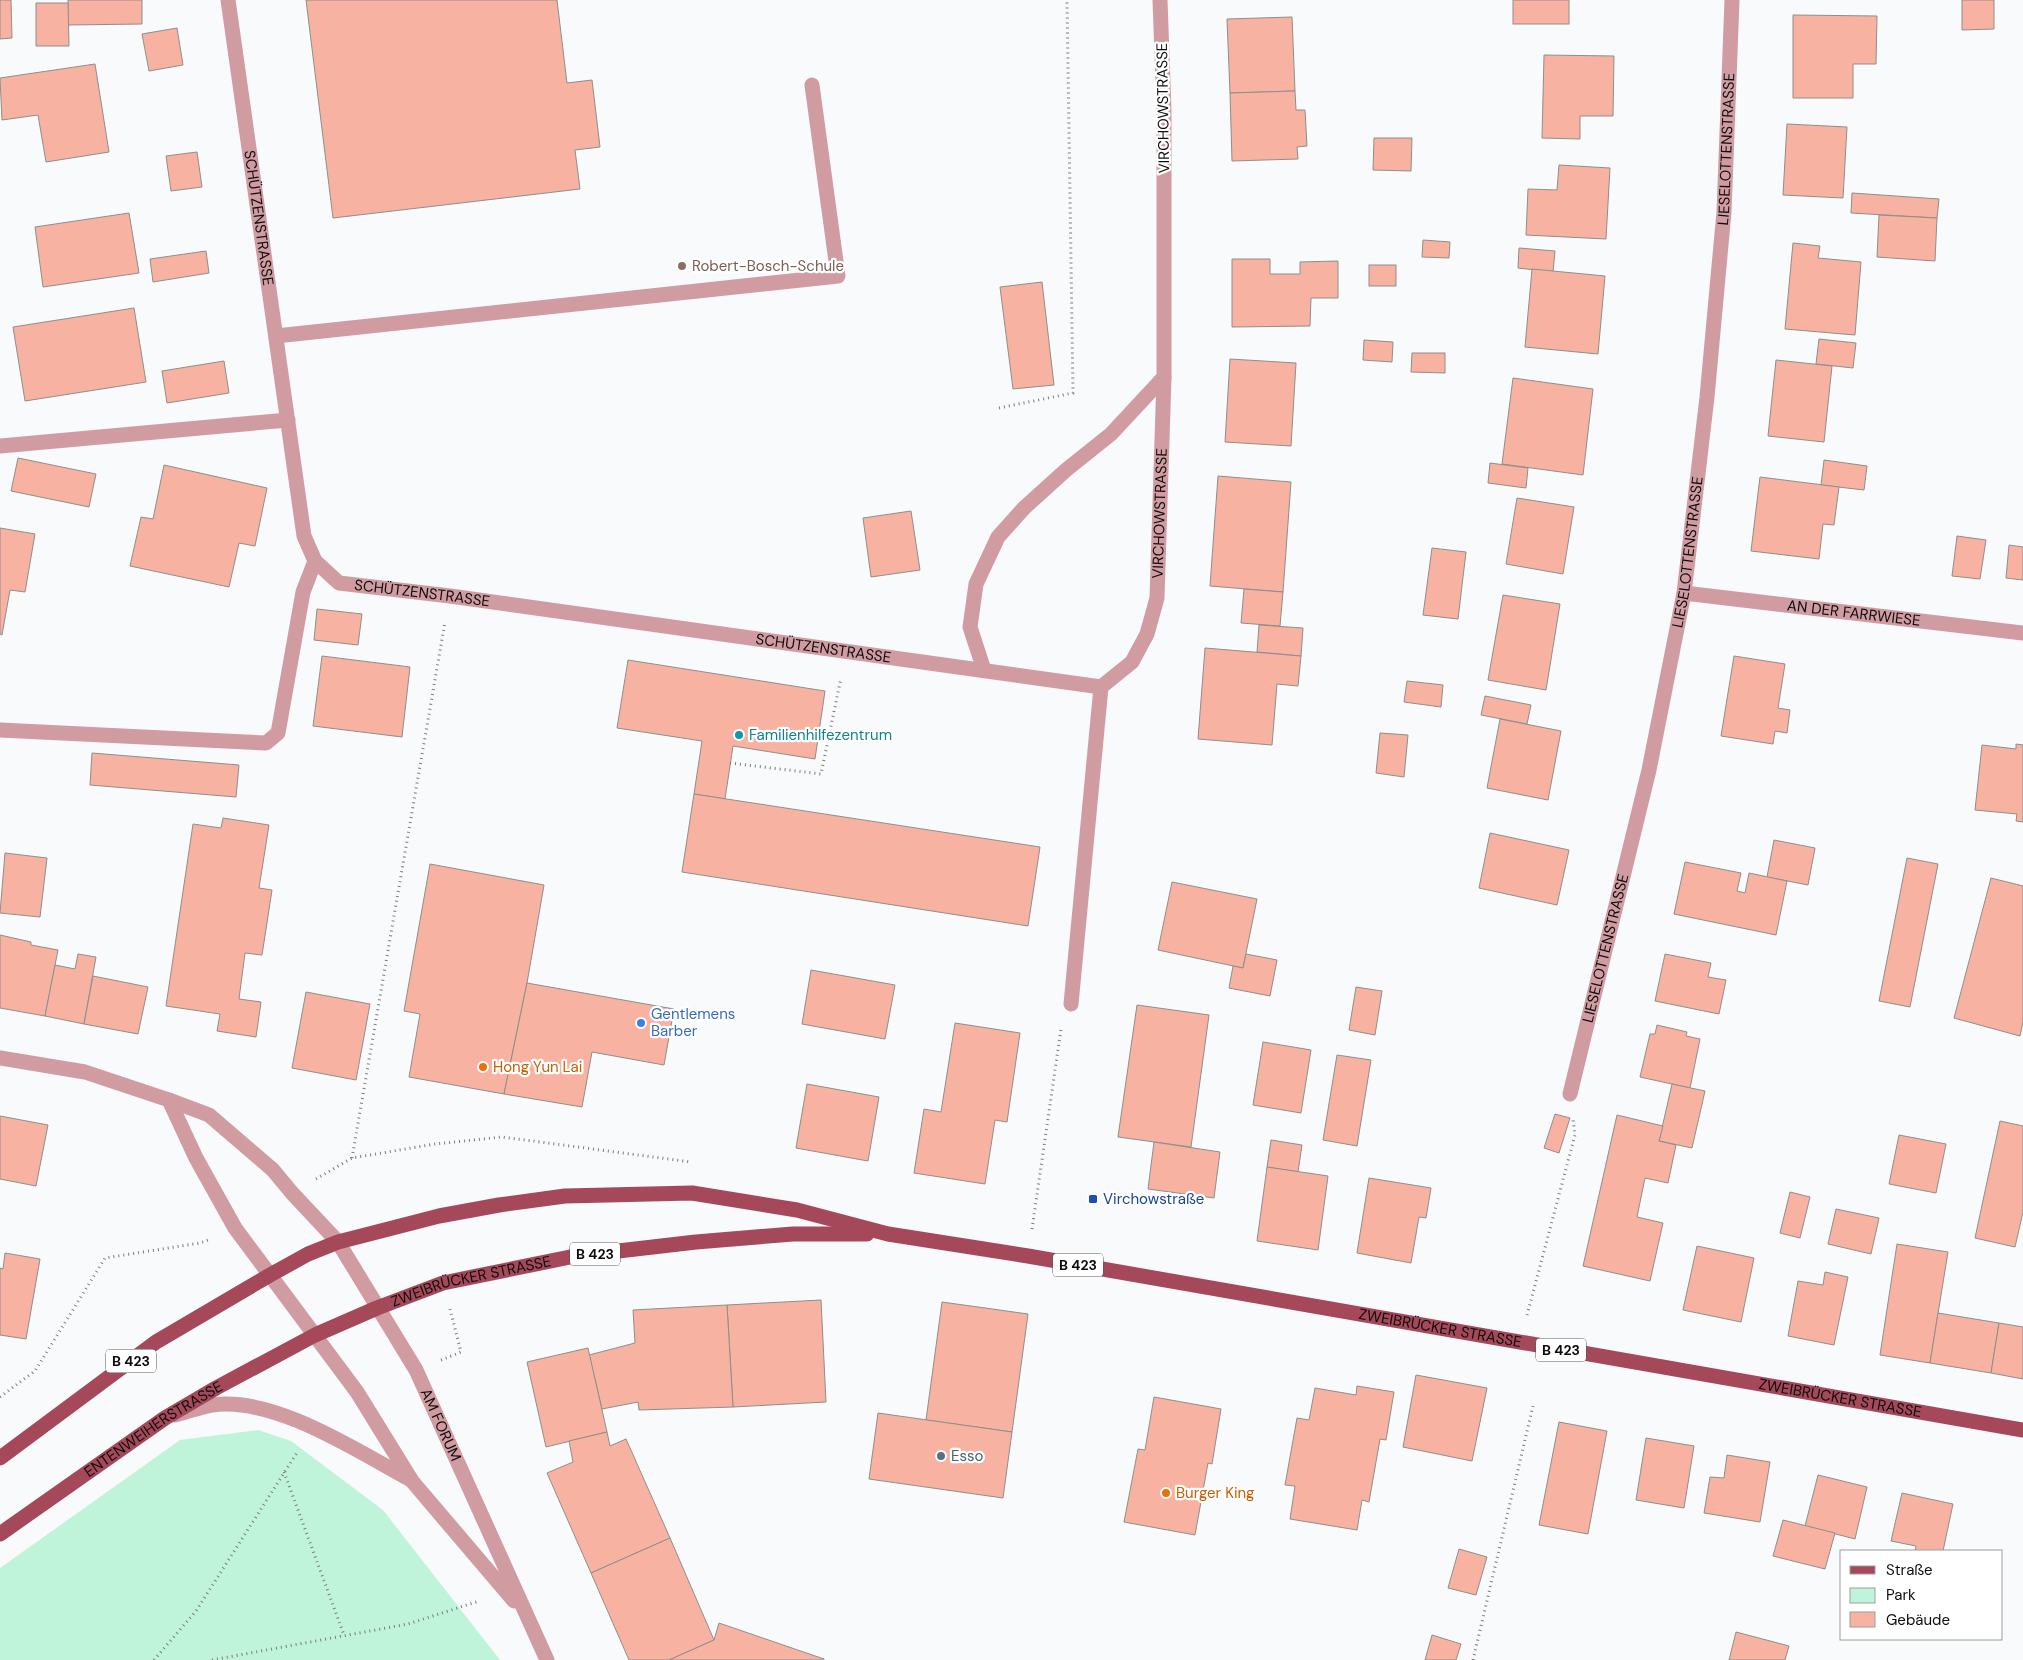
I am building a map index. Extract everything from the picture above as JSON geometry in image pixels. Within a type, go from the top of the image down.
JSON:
[{"type":"main road","name":"ZWEIBRÜCKER STRASSE","points":[[270,1275],[308,1254],[338,1242],[439,1216],[498,1205],[565,1196],[692,1193],[797,1210],[888,1234],[1028,1256],[2023,1430]]},
{"type":"main road","name":"ZWEIBRÜCKER STRASSE","points":[[315,1335],[377,1308],[443,1283],[575,1256],[696,1242],[793,1234],[888,1234]]},
{"type":"main road","name":"B 423","points":[[0,1458],[156,1342],[270,1275]]},
{"type":"main road","name":"ENTENWEIHERSTRASSE","points":[[0,1534],[164,1418],[315,1335]]},
{"type":"street","name":"SCHÜTZENSTRASSE","points":[[228,0],[304,536],[315,561],[339,583],[450,596],[847,650],[1101,687]]},
{"type":"street","name":"VIRCHOWSTRASSE","points":[[1101,687],[1132,662],[1147,634],[1157,598],[1164,377],[1164,111],[1160,0]]},
{"type":"street","name":"LIESELOTTENSTRASSE","points":[[1570,1094],[1649,770],[1684,593],[1707,397],[1724,212],[1732,0]]},
{"type":"street","points":[[276,336],[838,276],[812,85]]},
{"type":"street","points":[[984,670],[970,627],[976,584],[998,537],[1031,502],[1066,470],[1111,434],[1164,377]]},
{"type":"street","points":[[0,446],[288,420]]},
{"type":"street","points":[[0,730],[266,743],[278,732],[303,592],[315,561]]},
{"type":"street","name":"AN DER FARRWIESE","points":[[1684,593],[2023,633]]},
{"type":"street","points":[[1070,1004],[1101,687]]},
{"type":"street","points":[[0,1058],[85,1072],[209,1115],[273,1170],[338,1242]]},
{"type":"street","points":[[168,1100],[196,1158],[234,1228],[315,1335]]},
{"type":"street","name":"AM FORUM","points":[[338,1242],[416,1370],[547,1660]]},
{"type":"street","name":"AM FORUM","points":[[315,1335],[357,1392],[412,1481],[527,1617]]},
{"type":"street","name":"AM FORUM","points":[[164,1418],[213,1405],[246,1406],[278,1412],[312,1427],[412,1481]]},
{"type":"path","points":[[999,408],[1073,393],[1066,0]]},
{"type":"path","points":[[352,1158],[450,596]]},
{"type":"path","points":[[730,763],[821,774],[847,650]]},
{"type":"path","points":[[1028,1256],[1062,1024],[1070,1004]]},
{"type":"path","points":[[1520,1342],[1575,1135],[1570,1094]]},
{"type":"path","points":[[308,1184],[352,1158],[435,1144],[502,1137],[691,1162]]},
{"type":"path","points":[[0,1397],[35,1371],[105,1258],[200,1243]]},
{"type":"path","points":[[416,1370],[461,1352],[452,1317]]},
{"type":"path","points":[[1473,1660],[1533,1406]]},
{"type":"path","points":[[154,1660],[196,1611],[298,1450]]},
{"type":"path","points":[[284,1472],[344,1635]]},
{"type":"path","points":[[212,1660],[408,1624],[468,1606],[504,1590]]},
{"type":"green space","points":[[258,1430],[291,1441],[383,1510],[500,1660],[0,1660],[0,1568],[180,1440]]},
{"type":"building","points":[[0,0],[11,0],[12,38],[0,39]]},
{"type":"building","points":[[68,0],[142,0],[142,24],[68,25]]},
{"type":"building","points":[[306,0],[557,0],[567,83],[592,80],[600,147],[575,150],[580,189],[333,218]]},
{"type":"building","points":[[1513,0],[1569,0],[1569,24],[1513,24]]},
{"type":"building","points":[[1962,0],[1994,0],[1994,29],[1962,30]]},
{"type":"building","points":[[36,3],[68,3],[69,46],[36,46]]},
{"type":"building","points":[[1793,15],[1877,16],[1876,64],[1853,64],[1853,98],[1793,98]]},
{"type":"building","points":[[1292,17],[1295,91],[1230,93],[1227,19]]},
{"type":"building","points":[[177,28],[183,65],[149,71],[142,34]]},
{"type":"building","points":[[1544,55],[1614,56],[1613,116],[1580,116],[1580,139],[1542,138]]},
{"type":"building","points":[[95,64],[109,152],[46,162],[38,115],[2,120],[0,78]]},
{"type":"building","points":[[1295,91],[1296,110],[1305,110],[1307,146],[1297,147],[1298,159],[1232,161],[1230,93]]},
{"type":"building","points":[[1787,124],[1847,127],[1843,198],[1783,195]]},
{"type":"building","points":[[1374,138],[1412,138],[1411,171],[1373,170]]},
{"type":"building","points":[[197,152],[202,187],[171,191],[166,156]]},
{"type":"building","points":[[1559,165],[1610,168],[1606,239],[1526,235],[1528,189],[1557,190]]},
{"type":"building","points":[[1852,193],[1939,199],[1937,218],[1851,213]]},
{"type":"building","points":[[129,213],[139,273],[43,287],[35,227]]},
{"type":"building","points":[[1879,215],[1937,218],[1935,261],[1877,257]]},
{"type":"building","points":[[1423,240],[1450,242],[1449,258],[1422,257]]},
{"type":"building","points":[[1793,243],[1820,246],[1818,258],[1861,262],[1855,335],[1785,329]]},
{"type":"building","points":[[1519,248],[1555,251],[1553,272],[1518,268]]},
{"type":"building","points":[[206,251],[209,273],[153,282],[150,259]]},
{"type":"building","points":[[1232,259],[1270,259],[1270,274],[1300,274],[1300,262],[1338,261],[1338,298],[1311,298],[1310,326],[1232,327]]},
{"type":"building","points":[[1369,265],[1396,265],[1396,286],[1369,286]]},
{"type":"building","points":[[1532,269],[1605,276],[1598,354],[1525,347]]},
{"type":"building","points":[[1042,282],[1054,385],[1013,389],[1000,287]]},
{"type":"building","points":[[134,308],[146,382],[25,401],[13,327]]},
{"type":"building","points":[[1819,339],[1856,343],[1853,368],[1816,364]]},
{"type":"building","points":[[1364,340],[1393,342],[1392,362],[1363,360]]},
{"type":"building","points":[[1412,353],[1445,353],[1445,373],[1411,372]]},
{"type":"building","points":[[1230,359],[1296,363],[1291,446],[1225,442]]},
{"type":"building","points":[[1776,360],[1832,366],[1824,442],[1768,436]]},
{"type":"building","points":[[224,361],[229,393],[167,403],[162,371]]},
{"type":"building","points":[[1513,378],[1593,389],[1583,475],[1502,464]]},
{"type":"building","points":[[18,458],[96,474],[89,507],[11,491]]},
{"type":"building","points":[[1824,460],[1867,466],[1864,490],[1821,485]]},
{"type":"building","points":[[1490,463],[1528,468],[1526,488],[1488,483]]},
{"type":"building","points":[[164,465],[267,488],[255,546],[239,543],[229,587],[130,566],[141,517],[153,519]]},
{"type":"building","points":[[1218,476],[1291,482],[1283,592],[1210,586]]},
{"type":"building","points":[[1760,477],[1839,487],[1834,525],[1823,524],[1819,559],[1751,551]]},
{"type":"building","points":[[1517,498],[1574,507],[1563,574],[1506,564]]},
{"type":"building","points":[[911,511],[920,570],[871,577],[863,518]]},
{"type":"building","points":[[0,528],[35,534],[25,592],[10,590],[2,635],[0,634]]},
{"type":"building","points":[[1957,536],[1986,540],[1980,579],[1952,576]]},
{"type":"building","points":[[2009,545],[2023,547],[2023,580],[2006,578]]},
{"type":"building","points":[[1432,548],[1466,552],[1458,619],[1423,615]]},
{"type":"building","points":[[1244,589],[1283,592],[1280,626],[1241,623]]},
{"type":"building","points":[[1503,595],[1560,604],[1546,690],[1488,680]]},
{"type":"building","points":[[317,609],[362,614],[358,645],[314,640]]},
{"type":"building","points":[[1259,625],[1303,628],[1301,656],[1257,652]]},
{"type":"building","points":[[1205,648],[1301,656],[1298,686],[1277,684],[1272,745],[1198,739]]},
{"type":"building","points":[[322,656],[410,667],[402,737],[313,726]]},
{"type":"building","points":[[1734,656],[1785,664],[1778,708],[1790,710],[1787,733],[1775,731],[1773,744],[1721,736]]},
{"type":"building","name":"Familienhilfezentrum","points":[[628,660],[825,691],[815,759],[733,746],[725,799],[694,794],[702,741],[617,728]]},
{"type":"building","points":[[1407,681],[1443,685],[1441,707],[1404,702]]},
{"type":"building","points":[[1485,696],[1531,705],[1527,724],[1481,715]]},
{"type":"building","points":[[1500,719],[1561,731],[1548,800],[1487,788]]},
{"type":"building","points":[[1380,733],[1408,735],[1404,777],[1376,773]]},
{"type":"building","points":[[2016,744],[2023,745],[2023,822],[2016,821],[2017,814],[1975,810],[1982,745],[2016,749]]},
{"type":"building","points":[[92,753],[239,765],[236,797],[90,785]]},
{"type":"building","points":[[694,794],[1040,847],[1028,926],[682,872]]},
{"type":"building","points":[[223,818],[269,825],[259,888],[272,890],[262,955],[245,953],[239,999],[261,1002],[256,1037],[217,1031],[220,1014],[166,1006],[193,824],[221,828]]},
{"type":"building","points":[[1490,833],[1569,850],[1557,905],[1479,888]]},
{"type":"building","points":[[1774,840],[1815,848],[1808,885],[1767,877]]},
{"type":"building","points":[[5,853],[47,858],[40,917],[0,913]]},
{"type":"building","points":[[1907,858],[1938,864],[1910,1007],[1879,1001]]},
{"type":"building","points":[[1685,862],[1741,873],[1737,891],[1745,893],[1749,873],[1787,881],[1776,935],[1674,914]]},
{"type":"building","points":[[430,864],[544,885],[527,983],[504,1094],[409,1077],[420,1014],[404,1011]]},
{"type":"building","points":[[1991,878],[2023,886],[2023,1022],[2020,1036],[1954,1018]]},
{"type":"building","points":[[1172,882],[1257,899],[1243,968],[1158,950]]},
{"type":"building","points":[[0,935],[31,942],[31,945],[58,950],[45,1016],[0,1008]]},
{"type":"building","points":[[78,954],[96,957],[84,1024],[45,1016],[55,965],[75,969]]},
{"type":"building","points":[[1246,954],[1277,960],[1270,996],[1229,988],[1233,966],[1243,968]]},
{"type":"building","points":[[1665,954],[1711,963],[1708,977],[1726,980],[1719,1014],[1655,1001]]},
{"type":"building","points":[[811,970],[895,985],[885,1039],[802,1024]]},
{"type":"building","points":[[93,976],[148,987],[138,1034],[84,1024]]},
{"type":"building","points":[[527,983],[674,1009],[664,1065],[592,1052],[582,1107],[504,1094]]},
{"type":"building","points":[[1356,987],[1382,991],[1375,1035],[1349,1030]]},
{"type":"building","points":[[306,992],[370,1004],[356,1080],[292,1068]]},
{"type":"building","points":[[1137,1005],[1209,1015],[1191,1147],[1118,1137]]},
{"type":"building","points":[[955,1023],[1020,1033],[1007,1122],[995,1120],[985,1184],[914,1173],[924,1109],[941,1112]]},
{"type":"building","points":[[1657,1025],[1687,1032],[1686,1036],[1700,1039],[1690,1088],[1640,1077],[1650,1034],[1655,1034]]},
{"type":"building","points":[[1263,1042],[1311,1050],[1301,1113],[1253,1105]]},
{"type":"building","points":[[1337,1055],[1371,1060],[1357,1146],[1323,1140]]},
{"type":"building","points":[[807,1084],[879,1097],[868,1161],[796,1148]]},
{"type":"building","points":[[1672,1084],[1705,1091],[1692,1148],[1659,1141]]},
{"type":"building","points":[[1555,1114],[1570,1118],[1559,1153],[1544,1148]]},
{"type":"building","points":[[1617,1115],[1663,1126],[1659,1141],[1676,1145],[1668,1183],[1645,1178],[1637,1217],[1663,1223],[1650,1281],[1583,1266]]},
{"type":"building","points":[[0,1116],[48,1125],[36,1186],[0,1179]]},
{"type":"building","points":[[2000,1121],[2023,1126],[2023,1212],[2015,1247],[1975,1238]]},
{"type":"building","points":[[1899,1135],[1946,1144],[1936,1193],[1889,1184]]},
{"type":"building","points":[[1271,1140],[1302,1145],[1298,1172],[1267,1167]]},
{"type":"building","points":[[1154,1142],[1220,1152],[1214,1198],[1148,1189]]},
{"type":"building","points":[[1267,1167],[1328,1176],[1318,1250],[1257,1241]]},
{"type":"building","points":[[1369,1178],[1431,1188],[1426,1218],[1419,1217],[1411,1263],[1357,1253]]},
{"type":"building","points":[[1790,1192],[1810,1197],[1800,1238],[1780,1233]]},
{"type":"building","points":[[1836,1209],[1879,1218],[1871,1254],[1828,1244]]},
{"type":"building","points":[[1897,1244],[1948,1252],[1930,1363],[1880,1355]]},
{"type":"building","points":[[1697,1246],[1754,1258],[1741,1322],[1683,1310]]},
{"type":"building","points":[[5,1253],[40,1259],[26,1339],[0,1335],[0,1268],[3,1269]]},
{"type":"building","points":[[1825,1272],[1848,1277],[1834,1345],[1788,1336],[1798,1281],[1823,1285]]},
{"type":"building","points":[[821,1300],[826,1402],[733,1407],[727,1305]]},
{"type":"building","points":[[942,1302],[1028,1314],[1012,1432],[926,1420]]},
{"type":"building","points":[[727,1305],[733,1407],[639,1410],[638,1402],[602,1409],[589,1355],[635,1343],[633,1310]]},
{"type":"building","points":[[1938,1313],[1999,1323],[1991,1373],[1930,1363]]},
{"type":"building","points":[[1999,1323],[2023,1327],[2023,1379],[1991,1373]]},
{"type":"building","points":[[588,1348],[607,1432],[546,1447],[527,1362]]},
{"type":"building","points":[[1416,1375],[1487,1388],[1472,1461],[1403,1447]]},
{"type":"building","points":[[1357,1386],[1394,1392],[1386,1440],[1380,1439],[1369,1502],[1362,1500],[1357,1530],[1290,1519],[1295,1486],[1285,1485],[1297,1418],[1309,1420],[1315,1388],[1356,1395]]},
{"type":"building","name":"Burger King","points":[[1154,1397],[1221,1409],[1212,1464],[1208,1463],[1195,1535],[1124,1522],[1138,1449],[1145,1450]]},
{"type":"building","name":"Esso","points":[[878,1413],[1012,1432],[1003,1498],[869,1479]]},
{"type":"building","points":[[1559,1422],[1607,1431],[1588,1534],[1539,1525]]},
{"type":"building","points":[[607,1432],[610,1446],[626,1439],[670,1538],[591,1573],[547,1473],[573,1462],[569,1441]]},
{"type":"building","points":[[1646,1438],[1694,1446],[1684,1508],[1636,1500]]},
{"type":"building","points":[[1727,1455],[1770,1462],[1760,1522],[1704,1513],[1710,1477],[1724,1478]]},
{"type":"building","points":[[1818,1475],[1867,1487],[1855,1539],[1805,1526]]},
{"type":"building","points":[[1902,1493],[1953,1504],[1943,1550],[1915,1550],[1916,1546],[1891,1541]]},
{"type":"building","points":[[1783,1520],[1835,1533],[1825,1569],[1773,1556]]},
{"type":"building","points":[[670,1538],[714,1640],[669,1660],[629,1660],[591,1573]]},
{"type":"building","points":[[1459,1549],[1487,1557],[1476,1595],[1448,1588]]},
{"type":"building","points":[[719,1623],[824,1660],[669,1660],[714,1640]]},
{"type":"building","points":[[1736,1632],[1789,1646],[1785,1660],[1729,1660]]},
{"type":"building","points":[[1432,1635],[1461,1644],[1456,1660],[1425,1660]]},
{"type":"place","name":"Robert-Bosch-Schule","points":[[682,266]]},
{"type":"place","name":"Familienhilfezentrum","points":[[739,735]]},
{"type":"place","name":"Gentlemens Barber","points":[[641,1023]]},
{"type":"place","name":"Hong Yun Lai","points":[[483,1067]]},
{"type":"place","name":"Virchowstraße","points":[[1093,1199]]},
{"type":"place","name":"Esso","points":[[941,1456]]},
{"type":"place","name":"Burger King","points":[[1166,1493]]}]
